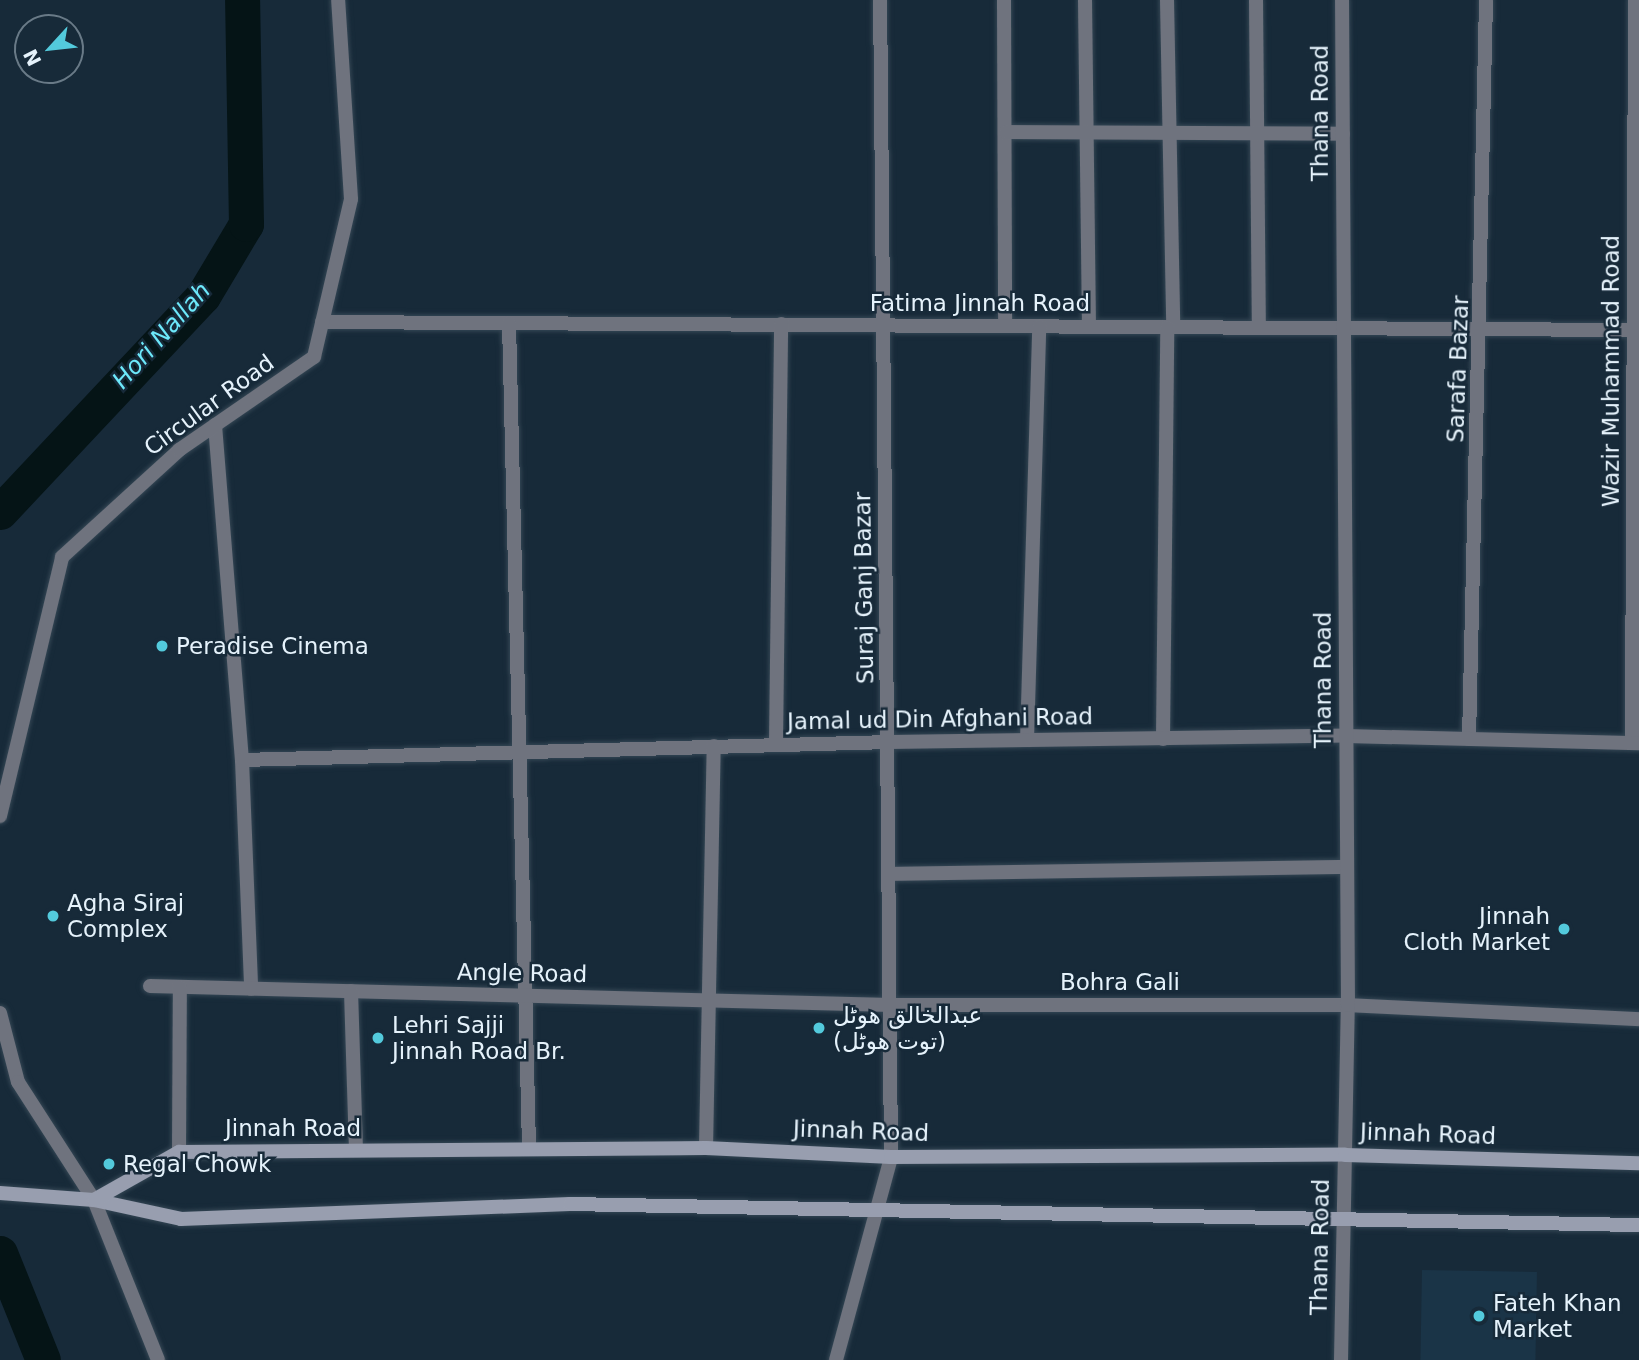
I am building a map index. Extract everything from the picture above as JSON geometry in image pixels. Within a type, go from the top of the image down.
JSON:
[{"type":"main road","name":"Jinnah Road","points":[[94,1200],[179,1152],[706,1148],[891,1157],[1345,1155],[1639,1163]]},
{"type":"main road","points":[[0,1193],[94,1200],[181,1219],[570,1204],[876,1214],[1639,1225]]},
{"type":"street","name":"Circular Road","points":[[0,816],[62,557],[179,450],[314,357],[351,200],[338,0]]},
{"type":"street","name":"Suraj Ganj Bazar","points":[[835,1360],[891,1157],[891,873],[880,0]]},
{"type":"street","points":[[1004,0],[1005,326]]},
{"type":"street","points":[[1085,0],[1088,327]]},
{"type":"street","points":[[1163,739],[1170,327],[1167,0]]},
{"type":"street","points":[[1256,0],[1259,328]]},
{"type":"street","name":"Thana Road","points":[[1340,1360],[1348,1005],[1342,0]]},
{"type":"street","name":"Sarafa Bazar","points":[[1469,739],[1483,329],[1486,0]]},
{"type":"street","name":"Wazir Muhammad Road","points":[[1635,0],[1635,743]]},
{"type":"street","points":[[1006,132],[1343,134]]},
{"type":"street","name":"Fatima Jinnah Road","points":[[321,322],[1637,330]]},
{"type":"street","points":[[509,323],[529,1148]]},
{"type":"street","points":[[776,744],[781,324]]},
{"type":"street","points":[[1027,740],[1039,326]]},
{"type":"street","points":[[215,425],[242,760],[251,989]]},
{"type":"street","name":"Jamal ud Din Afghani Road","points":[[242,760],[889,741],[1346,736],[1635,743]]},
{"type":"street","points":[[706,1148],[705,1000],[714,747]]},
{"type":"street","points":[[891,873],[1347,867]]},
{"type":"street","name":"Angle Road","points":[[150,986],[892,1005]]},
{"type":"street","points":[[179,1152],[180,987]]},
{"type":"street","points":[[351,991],[356,1150]]},
{"type":"street","name":"Bohra Gali","points":[[892,1005],[1348,1005],[1639,1019]]},
{"type":"street","points":[[0,1013],[18,1082],[94,1200],[158,1360]]},
{"type":"shaded area","name":"Fateh Khan Market","points":[[1422,1270],[1537,1272],[1535,1360],[1420,1360]]},
{"type":"waterway","name":"Hori Nallah","points":[[0,512],[203,296],[246,224],[242,0]]},
{"type":"waterway","name":"Hori Nallah","points":[[0,1253],[43,1360]]},
{"type":"place","name":"Peradise Cinema","points":[[162,646]]},
{"type":"place","name":"Agha Siraj Complex","points":[[53,916]]},
{"type":"place","name":"Jinnah Cloth Market","points":[[1564,929]]},
{"type":"place","name":"عبدالخالق ھوٹل (توت ھوٹل)","points":[[819,1028]]},
{"type":"place","name":"Lehri Sajji Jinnah Road Br.","points":[[378,1038]]},
{"type":"place","name":"Regal Chowk","points":[[109,1164]]},
{"type":"place","name":"Fateh Khan Market","points":[[1479,1316]]}]
